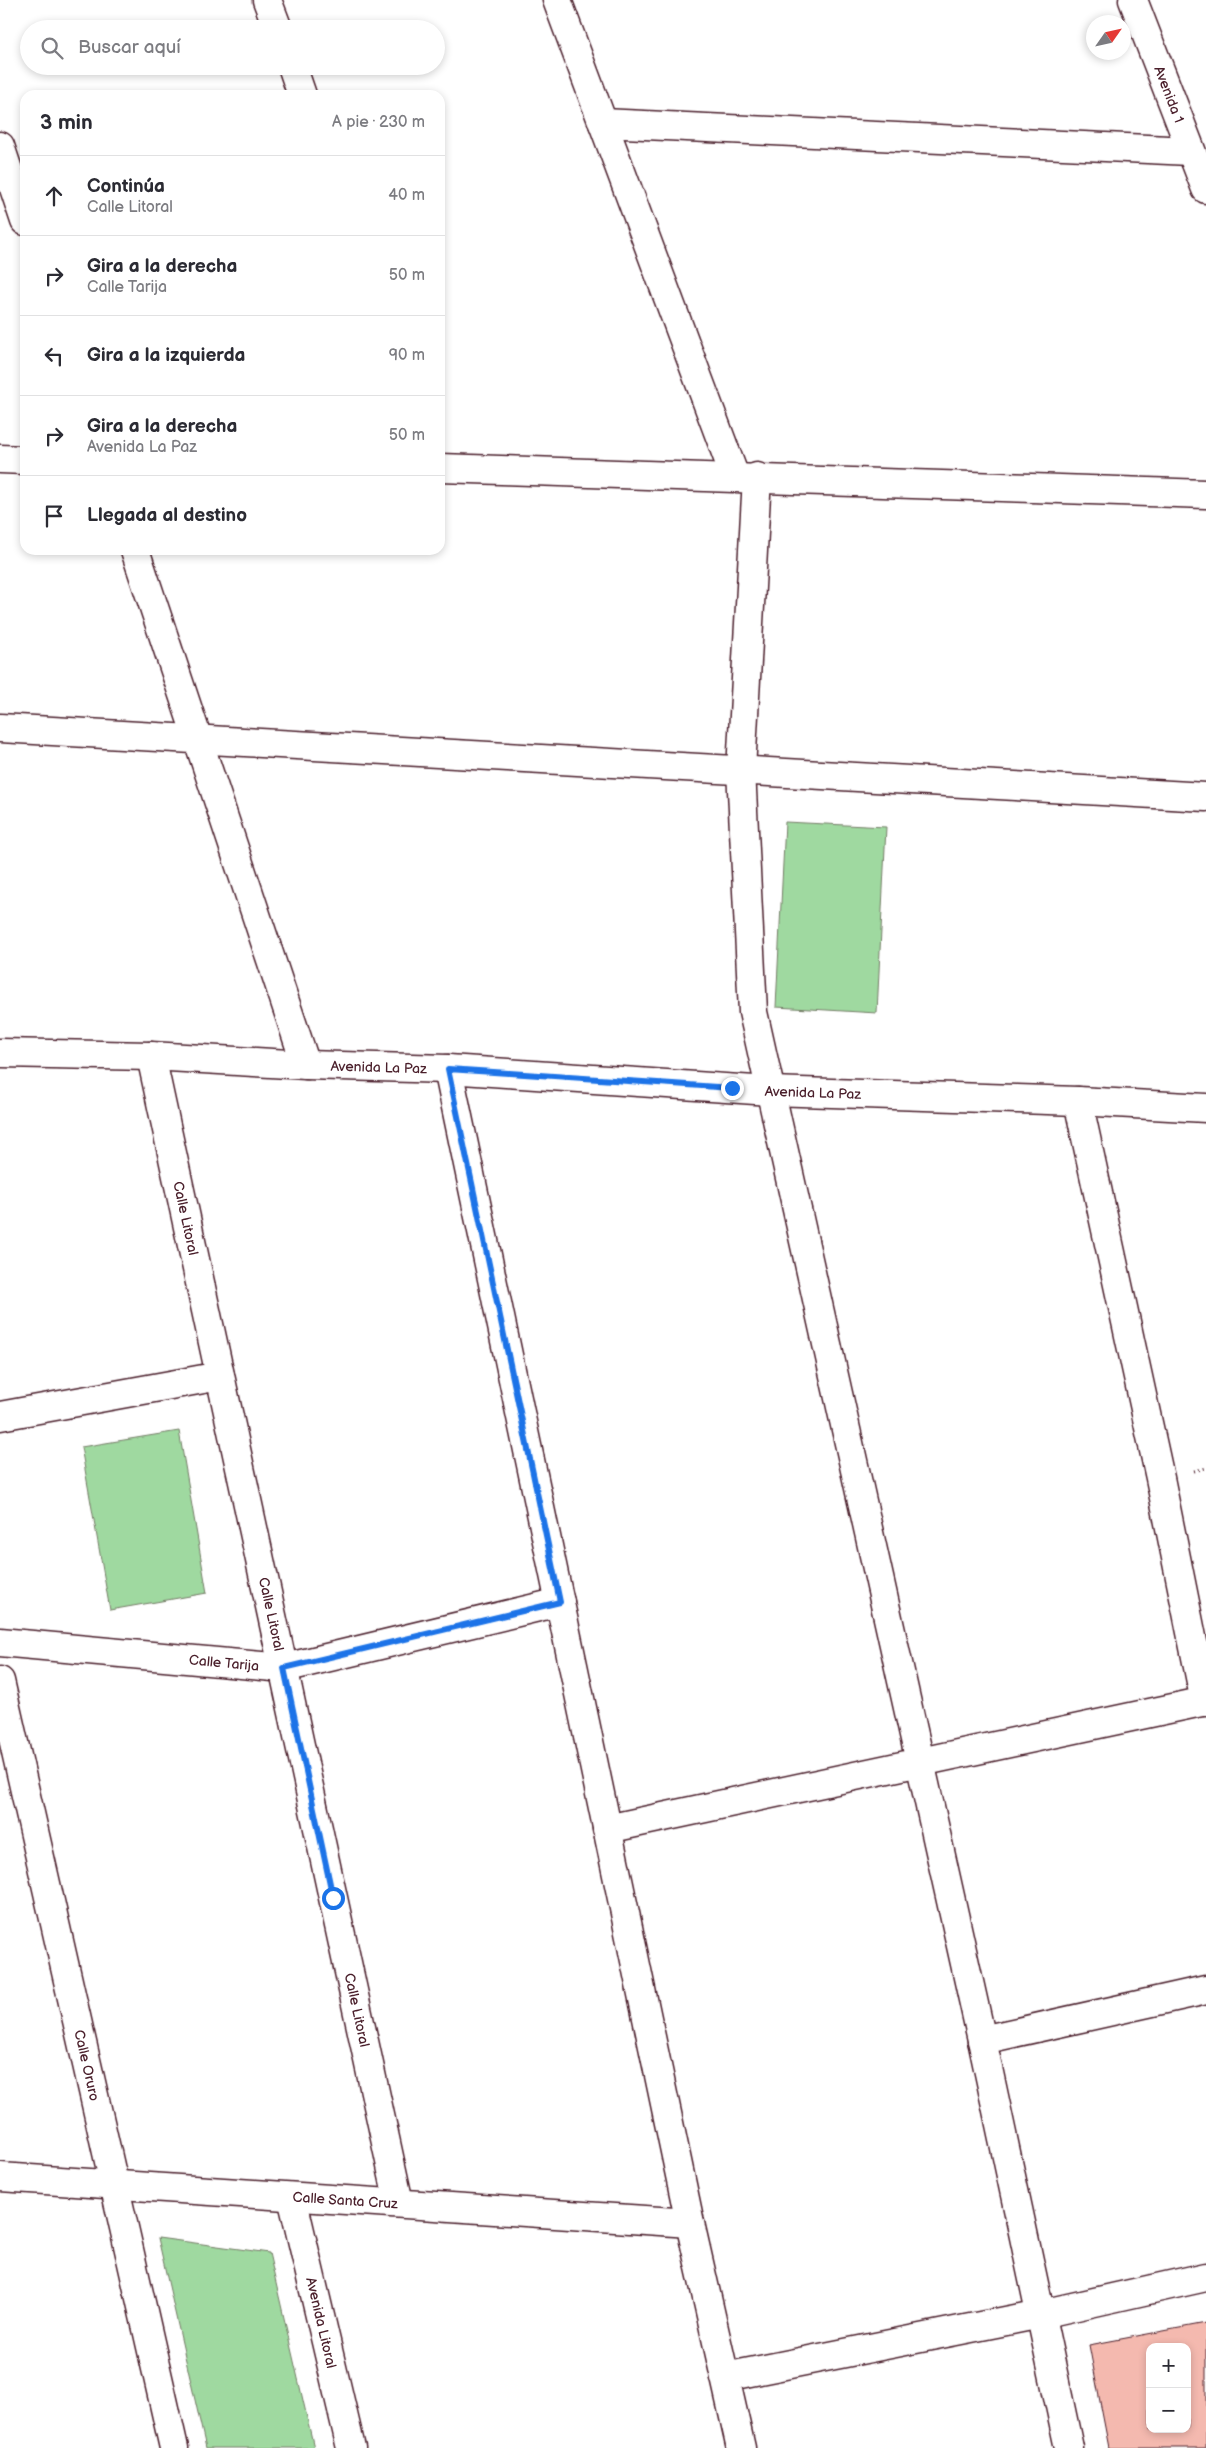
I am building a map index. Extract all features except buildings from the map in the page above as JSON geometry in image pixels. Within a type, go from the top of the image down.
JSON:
[{"type":"street","points":[[267,0],[275,20]]},
{"type":"street","points":[[557,0],[603,123],[746,477],[741,770],[752,1012],[921,1762],[1069,2448]]},
{"type":"street","name":"Avenida 1","points":[[1133,0],[1190,152],[1206,189]]},
{"type":"street","points":[[295,75],[300,90]]},
{"type":"street","points":[[603,123],[1190,152]]},
{"type":"street","points":[[1,154],[20,207]]},
{"type":"street","points":[[0,459],[20,460]]},
{"type":"street","points":[[445,468],[1206,494]]},
{"type":"street","points":[[137,555],[306,1064]]},
{"type":"street","points":[[0,728],[1206,797]]},
{"type":"street","name":"Avenida La Paz","points":[[0,1053],[151,1056],[448,1069],[770,1091],[1078,1101],[1206,1108]]},
{"type":"street","name":"Calle Litoral","points":[[151,1056],[399,2203]]},
{"type":"street","points":[[448,1069],[690,2223],[741,2448]]},
{"type":"street","points":[[607,1829],[1206,1701],[1160,1478],[1078,1101]]},
{"type":"street","points":[[0,1416],[220,1376]]},
{"type":"street","name":"Calle Tarija","points":[[0,1642],[284,1668],[560,1602]]},
{"type":"street","name":"Calle Oruro","points":[[0,1681],[174,2448]]},
{"type":"street","points":[[982,2040],[1206,1990]]},
{"type":"street","name":"Calle Santa Cruz","points":[[0,2177],[690,2223]]},
{"type":"street","name":"Avenida Litoral","points":[[292,2197],[351,2448]]},
{"type":"street","points":[[725,2377],[1040,2314],[1206,2278]]},
{"type":"green space","points":[[785,822],[886,827],[877,1013],[776,1007]]},
{"type":"green space","points":[[179,1431],[207,1593],[110,1610],[81,1447]]},
{"type":"green space","points":[[158,2238],[269,2253],[314,2448],[206,2448]]},
{"type":"route","points":[[333,1898],[284,1668],[560,1602],[448,1069],[732,1088]]}]
